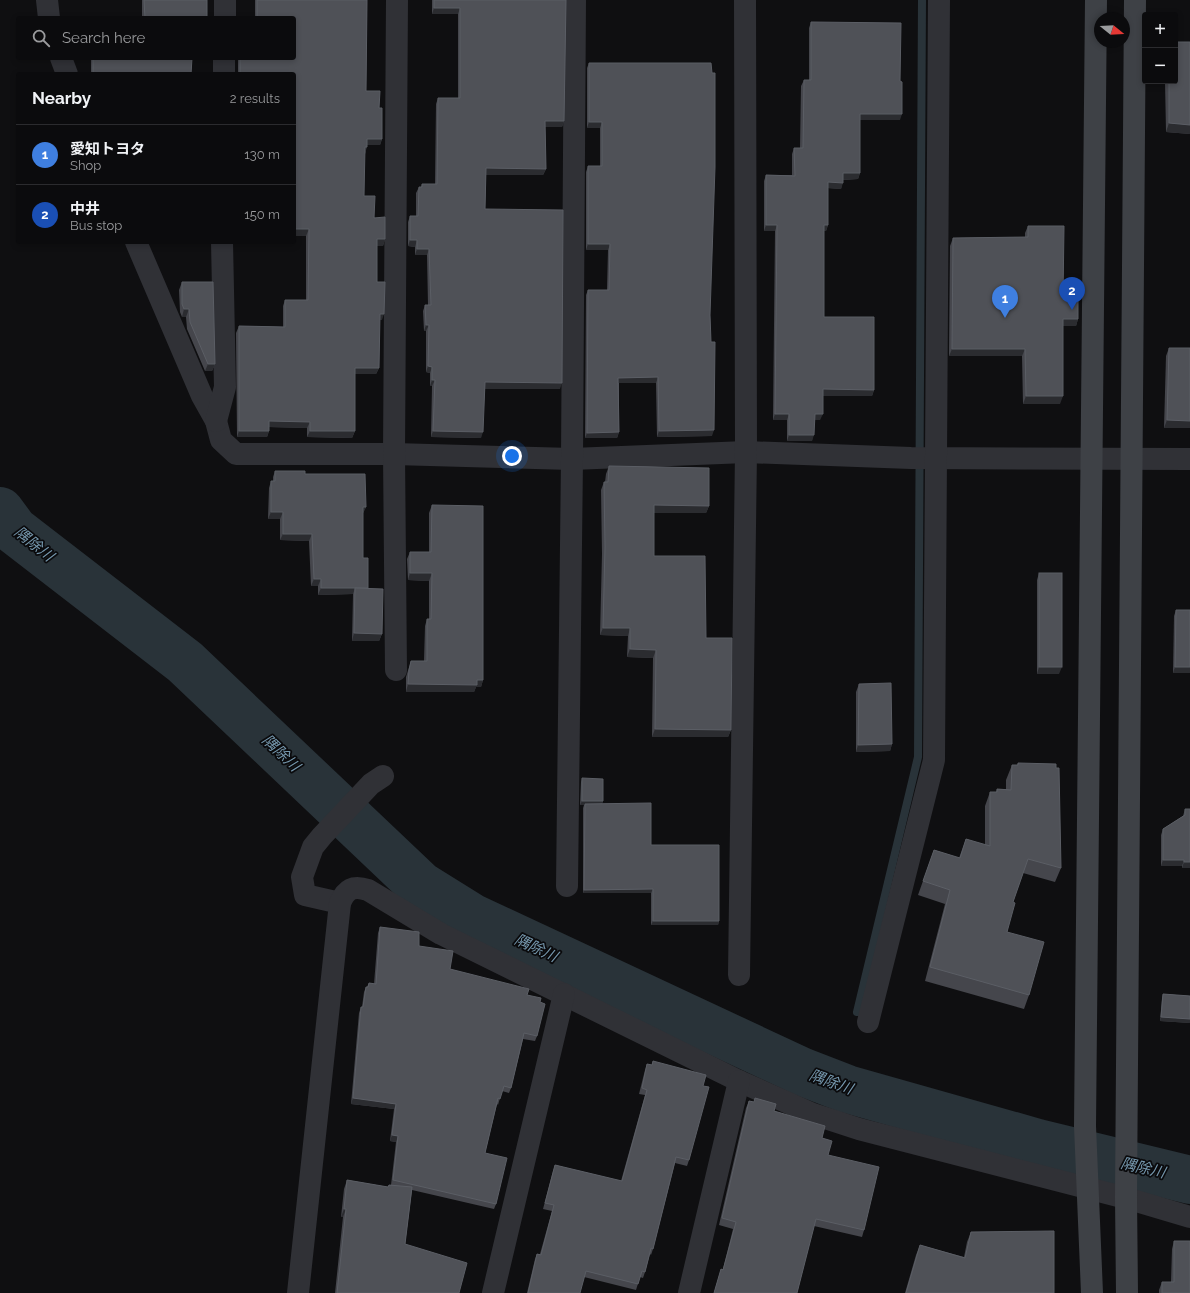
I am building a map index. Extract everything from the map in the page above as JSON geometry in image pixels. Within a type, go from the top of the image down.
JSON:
[{"type":"street","points":[[47,0],[49,16]]},
{"type":"street","points":[[225,0],[225,16]]},
{"type":"street","points":[[396,670],[394,454],[397,0]]},
{"type":"street","points":[[567,886],[572,459],[574,0]]},
{"type":"street","points":[[739,975],[746,452],[745,0]]},
{"type":"street","points":[[868,1022],[934,760],[927,458],[939,0]]},
{"type":"street","points":[[1092,1293],[1085,1126],[1096,0]]},
{"type":"street","points":[[1127,1293],[1126,1198],[1135,0]]},
{"type":"street","points":[[62,60],[66,72]]},
{"type":"street","points":[[224,60],[224,72]]},
{"type":"street","points":[[137,244],[202,396],[216,421],[221,440],[236,454],[394,454],[572,459],[746,452],[927,458],[1190,459]]},
{"type":"street","points":[[216,421],[225,387],[222,244]]},
{"type":"street","points":[[340,903],[305,895],[302,877],[313,847],[377,780]]},
{"type":"street","points":[[298,1293],[340,903],[344,894],[351,888],[359,887],[368,890],[441,934],[739,1081],[813,1114],[859,1129],[1126,1198],[1190,1217]]},
{"type":"street","points":[[493,1293],[564,994]]},
{"type":"street","points":[[688,1293],[739,1081]]},
{"type":"building","points":[[144,0],[207,0],[207,16],[145,16]]},
{"type":"building","points":[[257,0],[367,0],[366,91],[380,91],[379,108],[382,108],[382,139],[367,139],[367,147],[365,147],[364,196],[375,196],[374,218],[385,217],[385,239],[377,239],[377,282],[385,282],[384,314],[380,314],[379,368],[355,368],[355,431],[310,431],[310,422],[269,421],[269,431],[239,431],[239,326],[285,327],[285,300],[308,300],[309,229],[296,229],[296,72],[240,72],[240,60],[296,60],[296,16],[257,16]]},
{"type":"building","points":[[434,0],[566,0],[564,121],[545,121],[546,169],[486,168],[485,209],[563,210],[562,383],[485,382],[483,432],[433,431],[435,380],[432,380],[432,367],[428,366],[429,325],[426,325],[425,305],[431,305],[429,249],[417,249],[417,240],[410,240],[410,216],[418,216],[419,187],[422,187],[422,184],[437,184],[438,98],[460,98],[460,8],[434,8]]},
{"type":"building","points":[[811,22],[901,23],[900,81],[902,82],[902,114],[860,114],[860,173],[843,173],[843,183],[828,182],[828,225],[824,225],[824,317],[874,317],[874,390],[823,389],[823,414],[815,414],[814,435],[789,435],[789,414],[775,414],[777,225],[766,225],[766,175],[795,176],[794,148],[803,148],[804,80],[811,80]]},
{"type":"building","points":[[1178,42],[1190,42],[1190,125],[1169,123],[1169,84],[1178,84]]},
{"type":"building","points":[[93,60],[192,60],[191,72],[93,72]]},
{"type":"building","points":[[589,63],[711,63],[712,73],[715,73],[715,167],[710,315],[711,342],[715,342],[714,430],[659,431],[658,377],[618,378],[619,432],[587,433],[588,290],[609,290],[610,244],[588,244],[588,166],[602,166],[602,122],[589,122]]},
{"type":"building","points":[[1028,226],[1064,226],[1063,298],[1078,298],[1078,319],[1063,319],[1063,396],[1026,396],[1025,349],[952,349],[953,238],[1028,237]]},
{"type":"building","points":[[182,282],[213,282],[215,364],[208,364],[190,322],[189,309],[184,309],[182,304]]},
{"type":"building","points":[[1169,348],[1190,348],[1190,421],[1167,420]]},
{"type":"building","points":[[609,466],[709,468],[709,506],[654,505],[654,556],[705,556],[706,638],[732,638],[731,730],[655,729],[656,650],[630,649],[630,628],[603,628],[605,547],[604,482],[608,482]]},
{"type":"building","points":[[275,471],[305,471],[305,474],[365,474],[366,507],[363,507],[363,558],[368,558],[368,588],[321,588],[321,579],[314,579],[312,534],[283,534],[283,512],[271,512],[271,481],[275,481]]},
{"type":"building","points":[[432,505],[483,506],[483,680],[477,680],[477,685],[408,684],[411,661],[427,661],[427,619],[431,619],[432,573],[410,573],[410,552],[431,552]]},
{"type":"building","points":[[1039,573],[1062,573],[1062,667],[1039,667]]},
{"type":"building","points":[[355,588],[383,589],[382,634],[354,633]]},
{"type":"building","points":[[1176,610],[1190,610],[1190,667],[1175,667]]},
{"type":"building","points":[[891,683],[892,744],[858,745],[859,684]]},
{"type":"building","points":[[1018,763],[1056,764],[1056,768],[1059,768],[1061,868],[1028,859],[1013,902],[1015,903],[1007,932],[1044,942],[1029,995],[930,967],[950,890],[923,881],[934,850],[960,858],[966,839],[990,846],[990,792],[997,792],[997,789],[1011,790],[1012,765],[1018,765]]},
{"type":"building","points":[[582,778],[603,779],[603,801],[582,801]]},
{"type":"building","points":[[651,803],[651,845],[719,845],[719,921],[653,921],[653,889],[584,890],[585,804]]},
{"type":"building","points":[[1185,809],[1190,809],[1190,862],[1184,862],[1184,860],[1163,860],[1163,829],[1185,815]]},
{"type":"building","points":[[380,927],[419,932],[419,946],[453,951],[450,969],[529,989],[527,995],[541,998],[540,1002],[545,1004],[537,1036],[524,1033],[511,1088],[504,1086],[500,1099],[498,1098],[485,1153],[507,1158],[496,1204],[393,1180],[398,1136],[392,1135],[396,1104],[353,1098],[361,1007],[363,1007],[366,987],[368,987],[369,983],[376,984]]},
{"type":"building","points":[[1163,994],[1190,996],[1190,1019],[1161,1017]]},
{"type":"building","points":[[653,1061],[706,1075],[703,1086],[709,1087],[689,1160],[676,1157],[653,1249],[651,1248],[645,1272],[642,1271],[638,1284],[586,1271],[580,1293],[528,1293],[537,1254],[541,1255],[554,1205],[545,1203],[555,1165],[622,1181],[647,1090],[642,1088],[647,1064],[652,1065]]},
{"type":"building","points":[[755,1098],[776,1104],[774,1111],[825,1126],[822,1138],[832,1141],[828,1155],[879,1167],[864,1230],[816,1219],[797,1293],[714,1293],[721,1269],[723,1270],[736,1222],[722,1218],[749,1101],[754,1102]]},
{"type":"building","points":[[347,1180],[388,1187],[389,1185],[412,1187],[405,1244],[467,1263],[459,1293],[337,1293],[346,1209],[344,1209]]},
{"type":"building","points":[[1054,1231],[1054,1293],[906,1293],[920,1245],[965,1258],[971,1232]]},
{"type":"building","points":[[1174,1241],[1190,1241],[1190,1293],[1162,1293],[1162,1282],[1174,1282]]},
{"type":"waterway","points":[[857,1012],[918,757],[922,0]]},
{"type":"waterway","name":"隅除川","points":[[0,511],[14,530],[185,662],[420,885],[473,918],[803,1072],[847,1089],[1038,1143],[1190,1180]]},
{"type":"place","name":"中井","points":[[1072,310]]},
{"type":"place","name":"愛知トヨタ","points":[[1005,318]]}]
